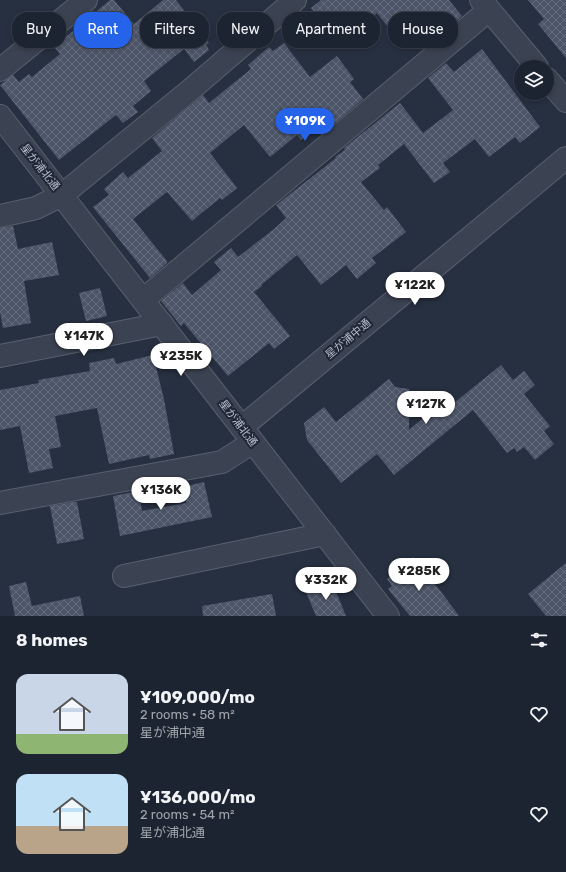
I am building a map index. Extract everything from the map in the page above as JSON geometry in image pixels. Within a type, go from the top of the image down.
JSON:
[{"type":"street","points":[[0,70],[86,0]]},
{"type":"street","points":[[0,216],[36,208],[62,196],[188,92],[295,0]]},
{"type":"street","points":[[143,300],[485,5],[531,60]]},
{"type":"street","points":[[554,87],[566,101]]},
{"type":"street","name":"星が浦北通","points":[[0,116],[388,616]]},
{"type":"street","name":"星が浦中通","points":[[0,503],[222,462],[247,435],[566,158]]},
{"type":"street","points":[[0,356],[162,324]]},
{"type":"street","points":[[124,576],[325,534]]},
{"type":"building","points":[[110,0],[114,0],[124,12],[96,12]]},
{"type":"building","points":[[163,0],[176,0],[185,12],[148,12]]},
{"type":"building","points":[[321,0],[449,0],[462,16],[458,19],[458,12],[388,12],[388,27],[380,17],[380,12],[314,12],[311,8]]},
{"type":"building","points":[[528,0],[566,0],[566,58],[538,24],[544,19]]},
{"type":"building","points":[[140,19],[140,48],[208,48],[209,50],[194,62],[184,49],[144,81],[151,91],[133,106],[138,112],[123,123],[116,115],[59,160],[0,85],[13,75],[19,82],[29,74],[32,77],[60,54],[55,48],[66,48],[66,37],[74,30],[74,48],[132,48],[132,22],[134,24]]},
{"type":"building","points":[[282,44],[282,48],[288,48],[310,77],[337,56],[354,79],[350,82],[363,99],[328,129],[323,123],[301,140],[297,135],[270,157],[244,125],[210,153],[237,188],[222,200],[220,198],[192,221],[167,192],[133,219],[167,261],[167,263],[150,278],[93,207],[109,195],[104,189],[123,172],[128,178],[162,151],[152,138],[203,95],[209,103],[251,69],[248,65],[268,48],[273,51]]},
{"type":"building","points":[[482,49],[514,92],[514,100],[520,100],[540,127],[520,143],[515,137],[489,157],[475,139],[443,163],[450,172],[434,183],[404,144],[378,165],[380,168],[361,182],[384,210],[387,207],[406,232],[372,258],[376,263],[357,279],[346,265],[321,285],[297,255],[254,292],[290,336],[274,349],[269,343],[228,376],[184,323],[181,326],[161,301],[183,283],[192,295],[221,270],[214,262],[231,248],[238,257],[274,229],[286,218],[276,205],[336,158],[335,157],[345,150],[344,148],[400,103],[423,133],[453,110],[428,78],[446,63],[454,72]]},
{"type":"building","points":[[13,226],[18,249],[52,242],[59,275],[24,281],[31,323],[3,328],[0,312],[0,228]]},
{"type":"building","points":[[100,288],[107,316],[86,321],[79,293]]},
{"type":"building","points":[[153,355],[164,399],[174,454],[150,459],[149,455],[109,464],[97,408],[55,416],[61,447],[49,449],[53,468],[29,473],[20,426],[0,430],[0,390],[39,383],[38,380],[90,371],[89,363],[114,358],[116,364]]},
{"type":"building","points":[[501,365],[513,380],[524,371],[535,385],[524,394],[550,426],[544,431],[554,444],[535,460],[524,447],[517,452],[514,448],[507,453],[473,410],[394,475],[377,454],[341,483],[307,440],[304,423],[324,407],[336,422],[389,379],[395,387],[409,389],[409,430],[448,397],[454,403]]},
{"type":"building","points":[[204,482],[212,517],[120,536],[113,496],[139,491],[142,511],[186,503],[182,487]]},
{"type":"building","points":[[77,502],[84,539],[57,544],[50,506]]},
{"type":"building","points":[[413,557],[459,616],[410,616],[388,589],[392,586],[387,579]]},
{"type":"building","points":[[566,563],[566,616],[546,616],[528,594]]},
{"type":"building","points":[[26,582],[32,606],[80,596],[84,616],[15,616],[9,586]]},
{"type":"building","points":[[332,582],[346,616],[316,616],[306,592]]},
{"type":"building","points":[[272,594],[276,616],[203,616],[202,606]]}]
